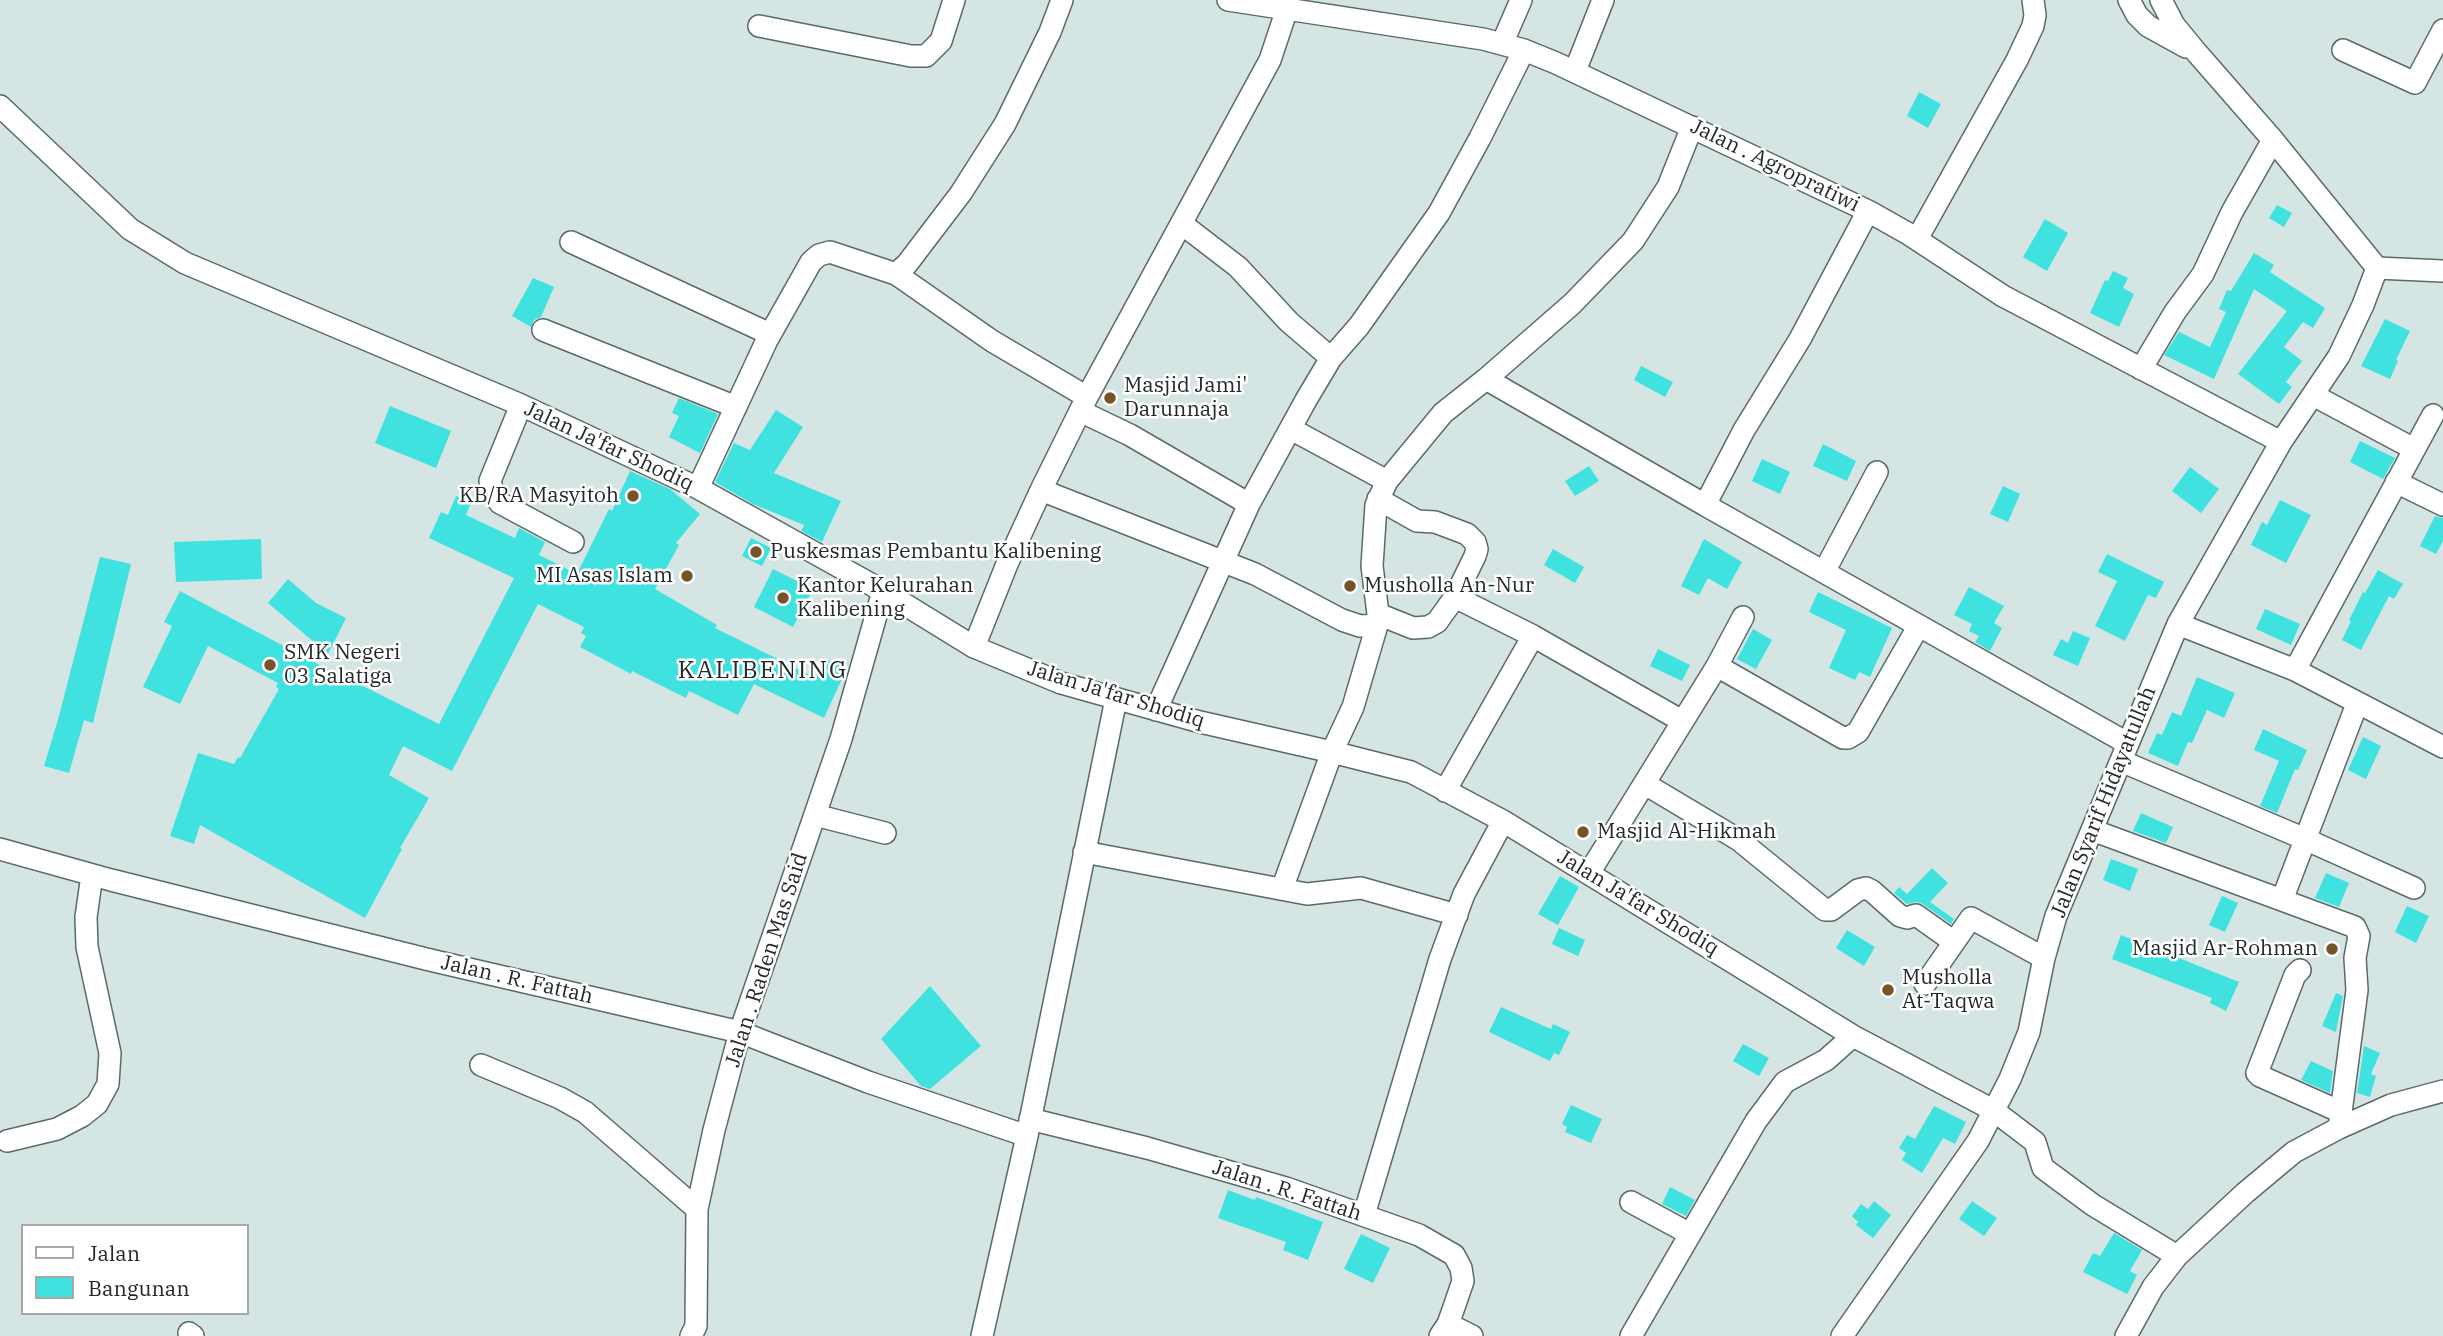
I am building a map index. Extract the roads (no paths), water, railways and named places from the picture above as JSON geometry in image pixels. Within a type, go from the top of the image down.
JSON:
[{"type":"street","points":[[759,26],[911,56],[926,55],[941,41],[954,0]]},
{"type":"street","points":[[896,274],[961,193],[1005,124],[1050,32],[1062,0]]},
{"type":"street","name":"Jalan . Agropratiwi","points":[[1228,0],[1483,39],[1524,50],[1575,71],[1868,211],[1917,239],[2003,296],[2281,442]]},
{"type":"street","points":[[1502,44],[1521,0]]},
{"type":"street","points":[[1575,71],[1602,0]]},
{"type":"street","points":[[1917,239],[2017,60],[2033,26],[2033,0]]},
{"type":"street","points":[[2129,0],[2137,15],[2148,26],[2197,53]]},
{"type":"street","points":[[2161,0],[2174,25],[2273,140],[2377,268],[2443,271]]},
{"type":"street","points":[[974,647],[1007,564],[1041,490],[1084,404],[1269,60],[1287,9]]},
{"type":"street","points":[[2343,50],[2415,83],[2443,30]]},
{"type":"street","points":[[1156,710],[1249,504],[1331,358],[1367,314],[1439,213],[1524,50]]},
{"type":"street","name":"Jalan Ja'far Shodiq","points":[[0,106],[130,229],[185,263],[521,405],[698,488],[883,591],[974,647],[1060,683],[1200,722],[1411,772],[1503,821],[1853,1036],[1993,1110],[2035,1142],[2043,1168],[2093,1205],[2177,1256]]},
{"type":"street","points":[[1282,889],[1332,752],[1353,708],[1378,620],[1372,566],[1376,505],[1382,490],[1443,413],[1572,303],[1633,241],[1668,187],[1692,127]]},
{"type":"street","points":[[2141,369],[2175,312],[2203,274],[2232,212],[2273,140]]},
{"type":"street","points":[[1705,505],[1744,430],[1800,338],[1868,211]]},
{"type":"street","points":[[1182,224],[1238,267],[1289,322],[1331,358]]},
{"type":"street","points":[[571,242],[770,334]]},
{"type":"street","points":[[698,488],[770,334],[811,262],[819,255],[830,252],[896,274],[1118,429],[1249,504]]},
{"type":"street","name":"Jalan Syarif Hidayatullah","points":[[1842,1336],[1978,1140],[2010,1079],[2029,1032],[2044,958],[2056,916],[2178,624],[2281,442],[2344,345],[2363,306],[2377,268]]},
{"type":"street","points":[[543,330],[736,407]]},
{"type":"street","points":[[1486,379],[1919,627],[2124,752],[2414,888]]},
{"type":"street","points":[[2312,395],[2414,449]]},
{"type":"street","points":[[521,405],[490,481],[493,492],[500,503],[573,542]]},
{"type":"street","points":[[2295,670],[2433,415]]},
{"type":"street","points":[[1041,490],[1255,574],[1342,620],[1360,626],[1378,620],[1413,628],[1428,627],[1437,622],[1455,597],[1475,556],[1475,542],[1467,534],[1435,522],[1417,521],[1382,490],[1291,429]]},
{"type":"street","points":[[1824,572],[1877,472]]},
{"type":"street","points":[[2396,481],[2443,505]]},
{"type":"street","name":"Jalan . Raden Mas Said","points":[[691,1336],[696,1326],[697,1209],[714,1130],[740,1032],[841,740],[883,591]]},
{"type":"street","points":[[1455,597],[1533,636],[1682,721]]},
{"type":"street","points":[[1589,873],[1717,666],[1743,617]]},
{"type":"street","points":[[2178,624],[2295,670],[2443,747]]},
{"type":"street","points":[[1717,666],[1843,738],[1848,738],[1858,732],[1919,627]]},
{"type":"street","points":[[1445,792],[1533,636]]},
{"type":"street","points":[[982,1336],[1028,1128],[1116,699]]},
{"type":"street","points":[[2282,900],[2357,704]]},
{"type":"street","points":[[1645,784],[1739,840],[1825,910],[1831,910],[1858,890],[1866,888],[1900,916],[1907,918],[1914,914],[1954,942]]},
{"type":"street","points":[[815,815],[885,833]]},
{"type":"street","points":[[1364,1215],[1440,959],[1464,894],[1503,821]]},
{"type":"street","points":[[2092,830],[2358,930],[2355,958],[2357,990],[2340,1120]]},
{"type":"street","name":"Jalan . R. Fattah","points":[[0,849],[92,875],[430,960],[740,1032],[868,1082],[1028,1128],[1147,1148],[1273,1184],[1419,1235],[1454,1255],[1461,1268],[1463,1280],[1444,1330]]},
{"type":"street","points":[[1084,852],[1307,894],[1361,888],[1457,915]]},
{"type":"street","points":[[7,1141],[57,1129],[82,1116],[97,1104],[108,1084],[110,1053],[87,947],[86,917],[92,875]]},
{"type":"street","points":[[1925,984],[1969,921],[1974,918],[2044,958]]},
{"type":"street","points":[[2300,970],[2296,972],[2258,1073],[2340,1120]]},
{"type":"street","points":[[1631,1336],[1756,1121],[1785,1082],[1826,1060],[1853,1036]]},
{"type":"street","points":[[481,1066],[560,1098],[584,1112],[697,1209]]},
{"type":"street","points":[[2126,1336],[2154,1287],[2177,1256],[2294,1152],[2340,1120],[2443,1091]]},
{"type":"street","points":[[1630,1202],[1690,1234]]},
{"type":"street","points":[[1444,1330],[1472,1336]]},
{"type":"place","name":"Masjid Jami' Darunnaja","points":[[1110,398]]},
{"type":"place","name":"KB/RA Masyitoh","points":[[633,496]]},
{"type":"place","name":"Puskesmas Pembantu Kalibening","points":[[756,552]]},
{"type":"place","name":"MI Asas Islam","points":[[687,576]]},
{"type":"place","name":"Musholla An-Nur","points":[[1350,586]]},
{"type":"place","name":"Kantor Kelurahan Kalibening","points":[[783,598]]},
{"type":"place","name":"SMK Negeri 03 Salatiga","points":[[270,665]]},
{"type":"place","name":"Masjid Al-Hikmah","points":[[1583,832]]},
{"type":"place","name":"Masjid Ar-Rohman","points":[[2332,949]]},
{"type":"place","name":"Musholla At-Taqwa","points":[[1888,990]]},
{"type":"district","name":"KALIBENING","points":[[763,671]]}]
